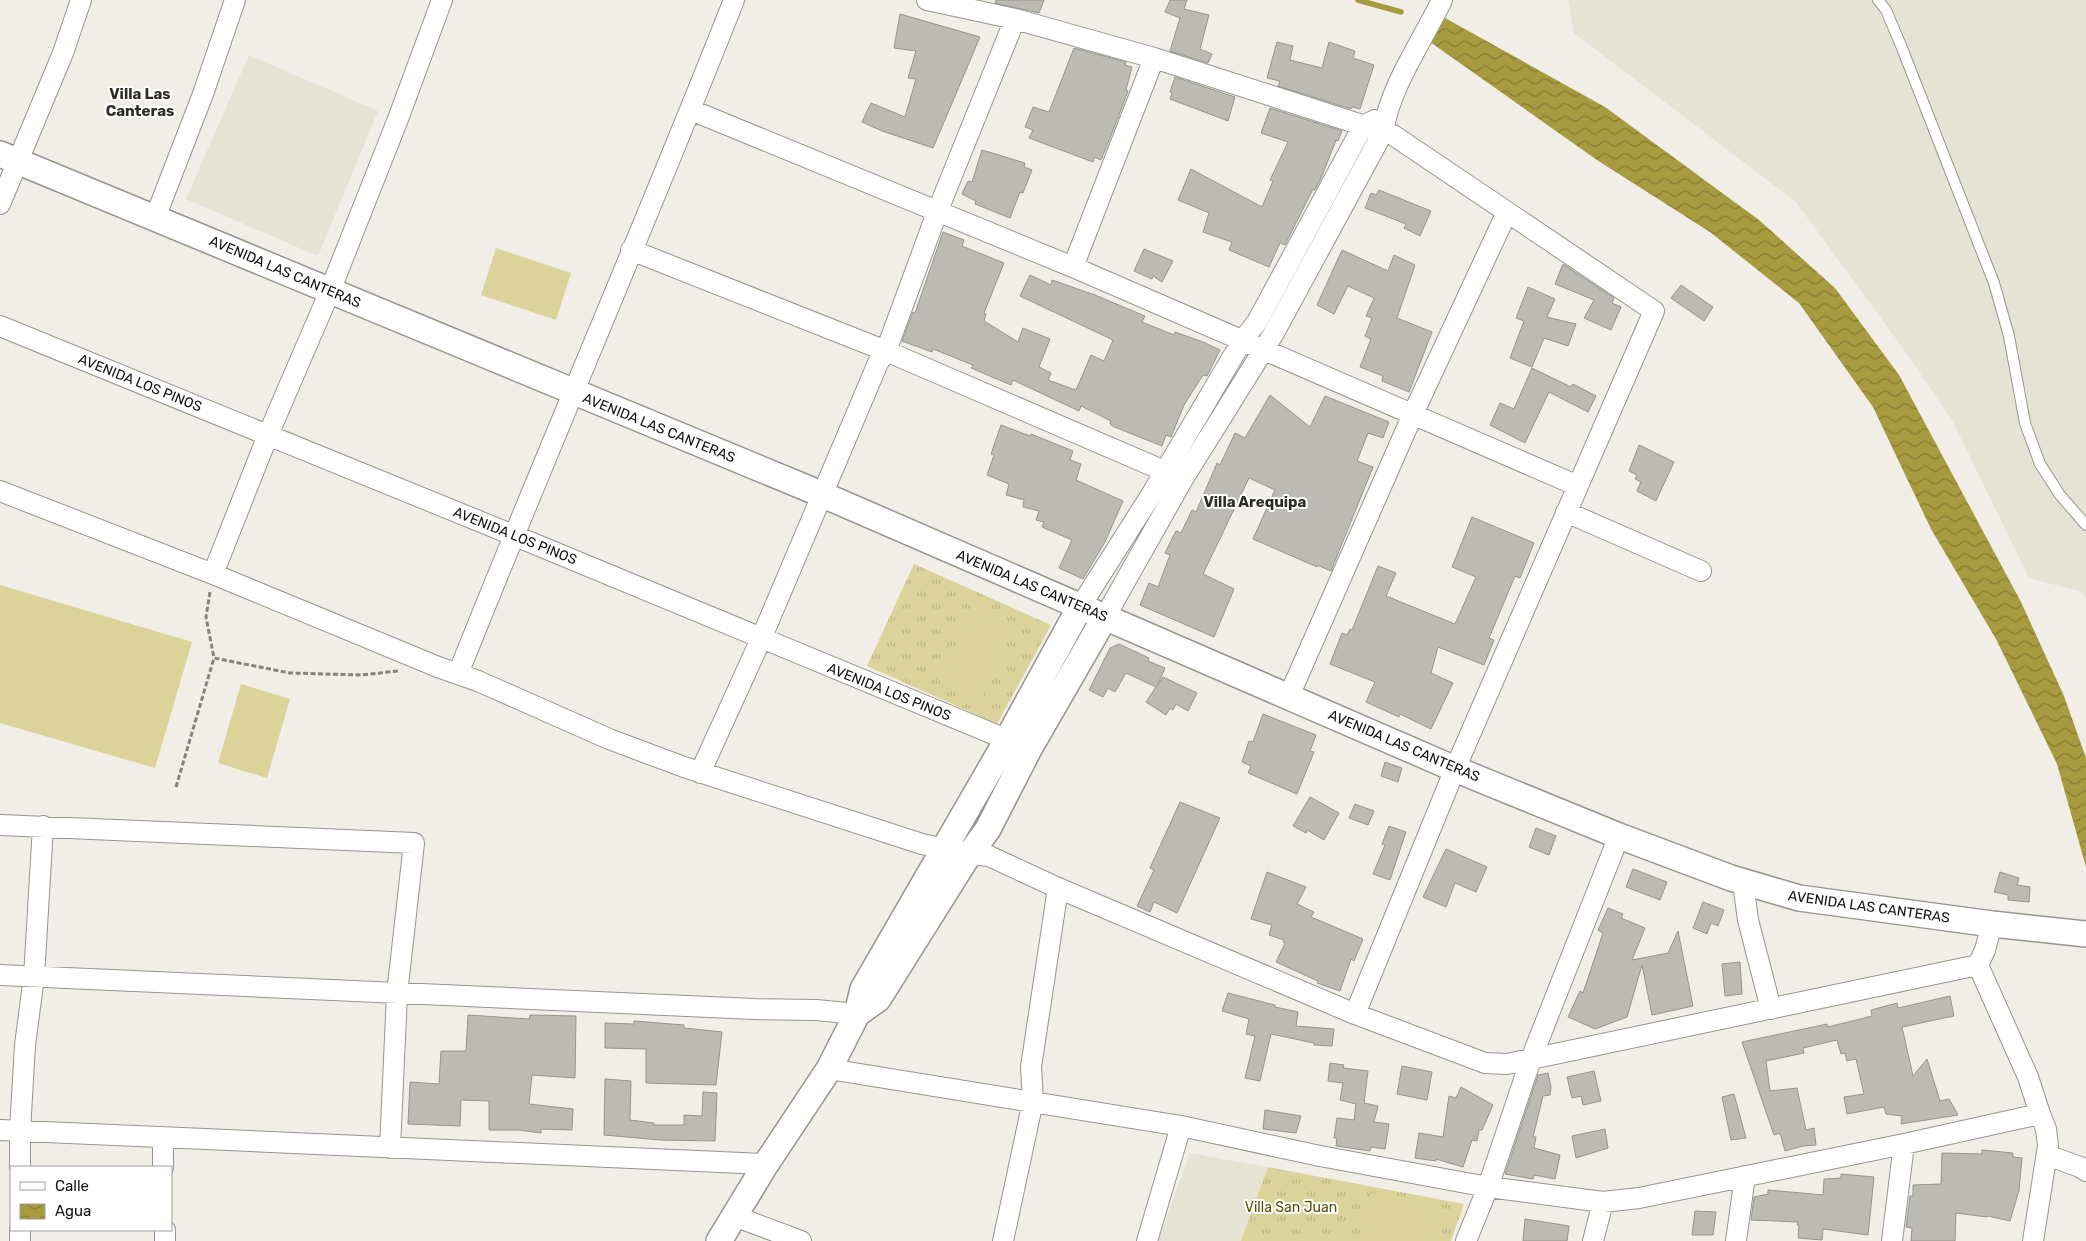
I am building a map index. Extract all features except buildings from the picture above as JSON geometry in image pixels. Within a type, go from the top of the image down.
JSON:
[{"type":"street","points":[[0,204],[9,157],[63,53],[81,0]]},
{"type":"street","points":[[155,218],[203,94],[235,0]]},
{"type":"street","points":[[213,574],[268,435],[330,291],[398,119],[442,0]]},
{"type":"street","points":[[458,674],[513,535],[734,0]]},
{"type":"street","points":[[927,0],[1015,19],[1154,58],[1363,126],[1384,124]]},
{"type":"street","points":[[719,1241],[766,1164],[829,1069],[857,1014],[863,989],[945,848],[1105,618],[1183,479],[1274,333],[1384,124],[1411,59],[1442,1]]},
{"type":"street","points":[[700,773],[761,639],[878,363],[886,351],[938,210],[1015,19]]},
{"type":"street","points":[[1073,267],[1154,58]]},
{"type":"street","points":[[690,110],[938,210],[1073,267],[1578,486]]},
{"type":"street","points":[[1355,1014],[1456,769],[1654,311],[1393,135],[1384,124]]},
{"type":"street","points":[[0,975],[754,1010],[816,1010],[857,1014],[878,999],[970,854],[988,829],[1018,744],[1080,607],[1165,471],[1242,341],[1257,322],[1363,126]]},
{"type":"street","name":"AVENIDA LAS CANTERAS","points":[[9,157],[821,494],[1456,769],[1619,836],[1743,883],[1799,898],[1992,924],[2086,934]]},
{"type":"street","points":[[1289,696],[1413,414],[1507,212]]},
{"type":"street","points":[[631,250],[886,351],[1183,479]]},
{"type":"street","name":"AVENIDA LOS PINOS","points":[[0,326],[513,535],[1018,744]]},
{"type":"street","points":[[0,491],[213,574],[458,674],[609,739],[700,773],[922,844],[989,856],[1058,888],[1355,1014],[1485,1063],[1507,1064],[1530,1060],[1978,965]]},
{"type":"street","points":[[1566,512],[1701,571]]},
{"type":"street","points":[[0,825],[414,842],[397,994],[390,1148]]},
{"type":"street","points":[[20,1166],[25,1045],[34,977],[43,826]]},
{"type":"street","points":[[1466,1241],[1488,1187],[1530,1060],[1619,836]]},
{"type":"street","points":[[1743,883],[1748,920],[1772,1009]]},
{"type":"street","points":[[1003,1241],[1034,1101],[1031,1067],[1058,888]]},
{"type":"street","points":[[1992,924],[1985,950],[1978,965],[2028,1077],[2046,1129],[2047,1155],[2033,1241]]},
{"type":"street","points":[[829,1069],[1181,1126],[1320,1156],[1488,1187],[1603,1202],[1639,1198],[2040,1114]]},
{"type":"street","points":[[1147,1241],[1181,1126]]},
{"type":"street","points":[[0,1130],[766,1164]]},
{"type":"street","points":[[163,1138],[163,1166]]},
{"type":"street","points":[[1892,1241],[1904,1144]]},
{"type":"street","points":[[2047,1155],[2086,1171]]},
{"type":"street","points":[[1736,1241],[1745,1176]]},
{"type":"street","points":[[1593,1241],[1603,1202]]},
{"type":"street","points":[[734,1216],[801,1241]]},
{"type":"lane","points":[[1878,0],[1886,10],[1902,48],[1994,283],[2009,336],[2024,423],[2040,464],[2060,495],[2086,525]]},
{"type":"path","points":[[176,787],[214,658],[206,616],[213,574]]},
{"type":"path","points":[[214,658],[290,673],[360,675],[399,671]]},
{"type":"shaded area","points":[[1568,0],[2086,0],[2086,600],[2082,592],[2029,578],[1953,422],[1905,351],[1796,202],[1574,33]]},
{"type":"shaded area","points":[[249,55],[378,111],[318,256],[186,199]]},
{"type":"shaded area","points":[[1190,1153],[1268,1167],[1241,1241],[1158,1241]]},
{"type":"green space","points":[[496,248],[571,273],[556,320],[481,295]]},
{"type":"green space","points":[[914,564],[1051,625],[997,724],[867,666]]},
{"type":"green space","points":[[0,585],[192,642],[155,768],[0,723]]},
{"type":"green space","points":[[971,611],[1012,629],[981,702],[939,684]]},
{"type":"green space","points":[[241,684],[290,699],[267,778],[218,763]]},
{"type":"green space","name":"Villa San Juan","points":[[1268,1167],[1464,1204],[1451,1241],[1241,1241]]},
{"type":"green space","points":[[1371,1193],[1439,1206],[1432,1241],[1362,1241]]},
{"type":"water","points":[[1436,13],[1605,107],[1759,220],[1835,288],[1899,375],[2021,602],[2064,696],[2086,758],[2086,867],[2057,764],[1996,639],[1931,529],[1873,407],[1799,303],[1710,232],[1597,160],[1423,37]]},
{"type":"waterway","points":[[1358,0],[1401,12]]},
{"type":"district","name":"Villa Las Canteras","points":[[140,102]]},
{"type":"district","name":"Villa Arequipa","points":[[1255,502]]}]
